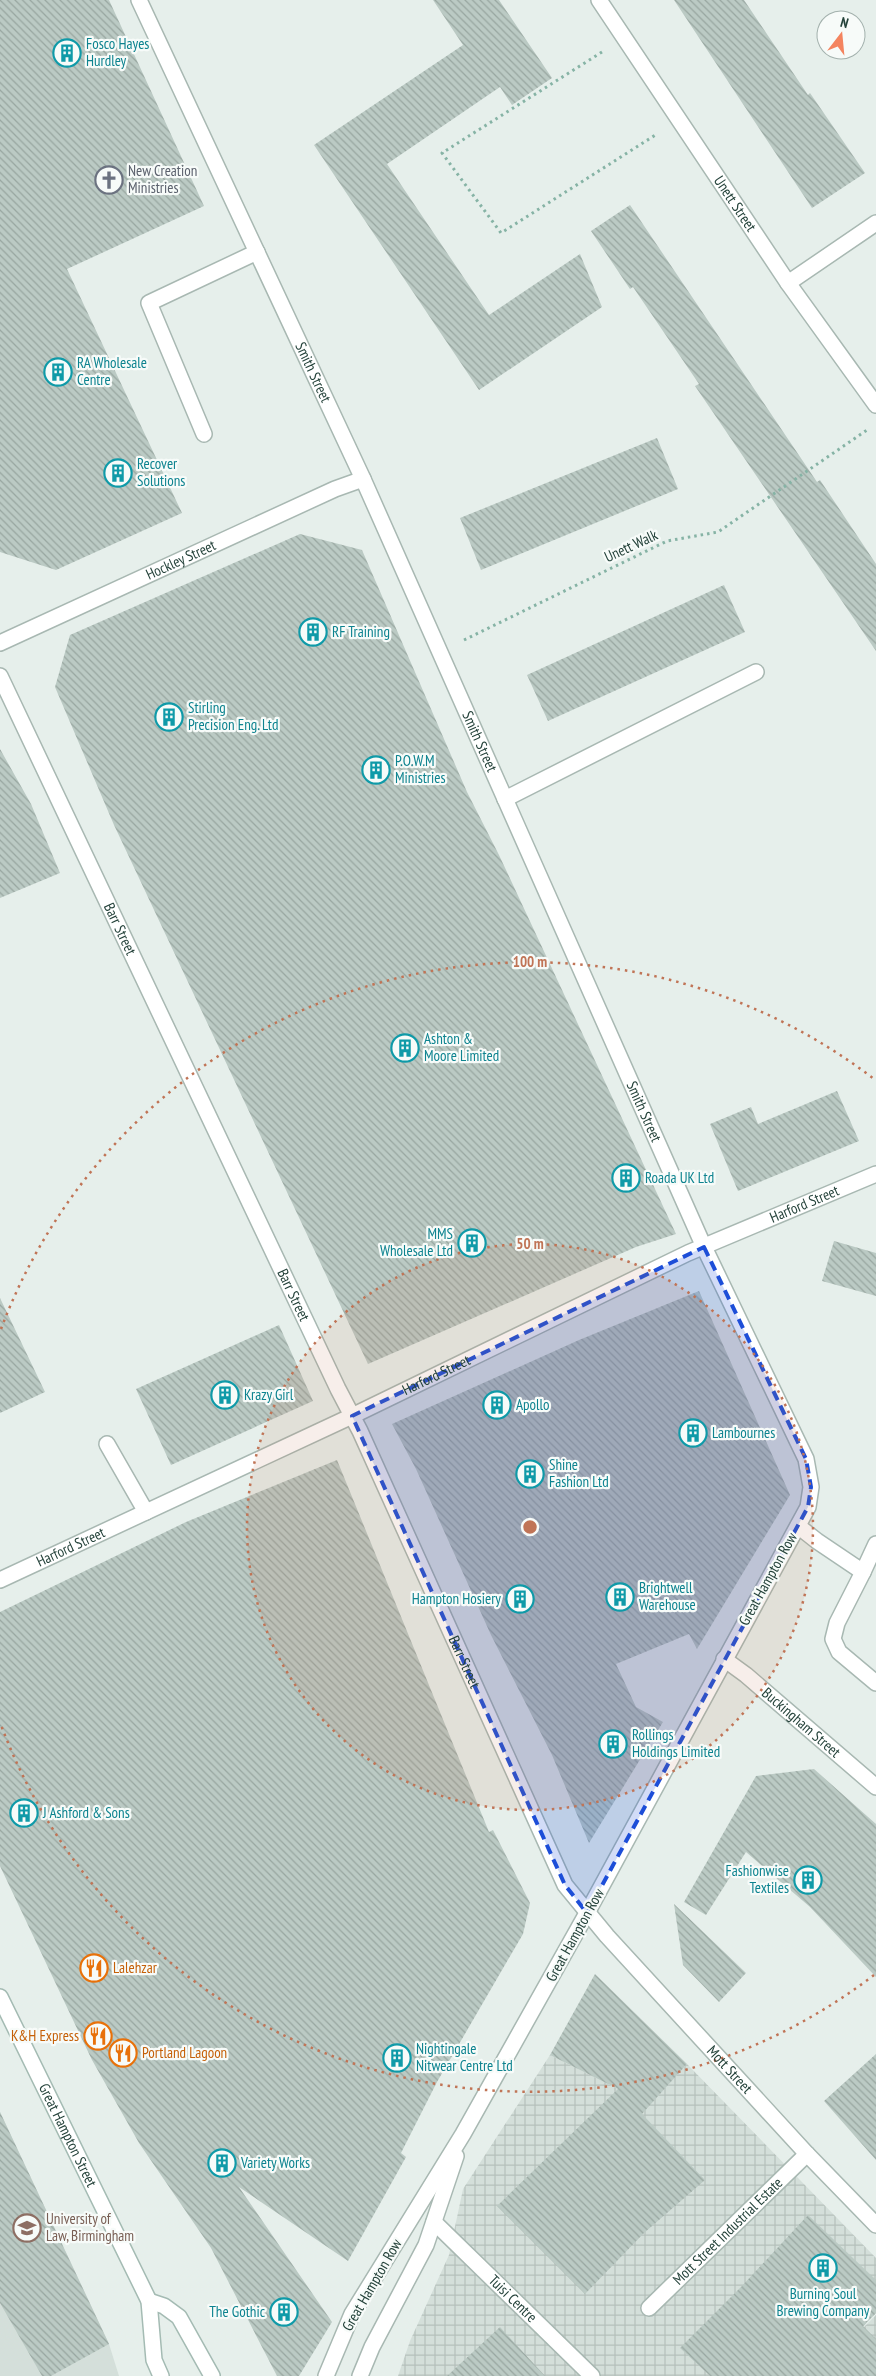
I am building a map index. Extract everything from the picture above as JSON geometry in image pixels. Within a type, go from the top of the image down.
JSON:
[{"type":"street","name":"Smith Street","points":[[140,0],[362,479],[704,1247],[806,1460],[811,1487]]},
{"type":"street","name":"Unett Street","points":[[599,0],[788,283],[876,405]]},
{"type":"street","points":[[788,283],[876,223]]},
{"type":"street","points":[[204,434],[149,303],[257,252]]},
{"type":"street","name":"Hockley Street","points":[[0,643],[335,489],[362,479]]},
{"type":"street","points":[[505,799],[756,672]]},
{"type":"street","name":"Barr Street","points":[[0,676],[352,1416],[565,1885],[587,1913]]},
{"type":"street","name":"Harford Street","points":[[0,1580],[352,1416],[704,1247],[876,1174]]},
{"type":"street","points":[[107,1444],[146,1512]]},
{"type":"street","name":"Great Hampton Row","points":[[326,2376],[352,2314],[463,2134],[587,1913],[808,1507],[811,1487]]},
{"type":"street","points":[[798,1526],[864,1572]]},
{"type":"street","points":[[876,1544],[864,1572],[837,1623],[833,1639],[839,1652],[876,1683]]},
{"type":"street","name":"Buckingham Street","points":[[724,1659],[746,1675],[876,1787]]},
{"type":"street","name":"Mott Street","points":[[587,1913],[807,2154],[876,2225]]},
{"type":"street","name":"Great Hampton Street","points":[[0,1997],[148,2301],[154,2360],[161,2376]]},
{"type":"street","points":[[360,2376],[372,2347],[426,2246],[463,2134]]},
{"type":"street","name":"Mott Street Industrial Estate","points":[[649,2308],[807,2154]]},
{"type":"street","name":"Tuisi Centre","points":[[434,2222],[592,2376]]},
{"type":"street","points":[[148,2301],[164,2306],[179,2317],[212,2376]]},
{"type":"path","points":[[624,39],[442,153],[501,233],[679,120]]},
{"type":"path","name":"Unett Walk","points":[[440,652],[667,541],[718,532],[870,428]]},
{"type":"highlighted area","points":[[704,1247],[806,1459],[811,1487],[808,1507],[587,1913],[565,1885],[352,1416]]},
{"type":"shaded area","points":[[550,2055],[618,2089],[645,2110],[687,2064],[876,2258],[876,2313],[843,2348],[876,2315],[876,2376],[398,2376],[410,2341],[449,2255],[463,2189]]},
{"type":"shaded area","name":"University of Law, Birmingham","points":[[0,2112],[109,2344],[119,2376],[0,2376]]},
{"type":"building","points":[[0,0],[109,0],[204,206],[67,269],[182,513],[56,570],[0,552]]},
{"type":"building","points":[[433,0],[499,0],[552,78],[512,105],[500,87],[387,164],[489,315],[580,254],[602,307],[479,390],[314,145],[463,45]]},
{"type":"building","points":[[674,0],[744,0],[808,95],[810,93],[865,173],[812,208]]},
{"type":"building","points":[[630,205],[817,482],[820,480],[876,564],[876,651],[695,386],[699,384],[633,287],[630,289],[591,231]]},
{"type":"building","points":[[657,438],[678,489],[481,570],[460,518]]},
{"type":"building","points":[[300,534],[362,550],[467,792],[499,855],[676,1234],[636,1247],[368,1364],[114,825],[55,687],[70,635]]},
{"type":"building","points":[[724,585],[745,632],[548,721],[527,675]]},
{"type":"building","points":[[0,749],[31,804],[60,873],[0,898]]},
{"type":"building","points":[[837,1091],[859,1141],[738,1191],[710,1124],[751,1107],[758,1124]]},
{"type":"building","points":[[834,1241],[876,1253],[876,1296],[822,1281]]},
{"type":"building","points":[[699,1291],[790,1495],[697,1649],[689,1634],[616,1664],[636,1707],[663,1722],[589,1843],[552,1755],[491,1635],[416,1469],[392,1424],[579,1340]]},
{"type":"building","points":[[0,1298],[45,1392],[0,1413]]},
{"type":"building","name":"Krazy Girl","points":[[279,1325],[313,1401],[171,1465],[136,1389]]},
{"type":"building","points":[[337,1460],[489,1832],[493,1830],[530,1903],[523,1934],[437,2082],[401,2153],[406,2157],[348,2261],[239,2187],[332,2322],[299,2376],[277,2376],[211,2248],[139,2143],[92,2060],[0,1866],[0,1612],[186,1522]]},
{"type":"building","name":"Fashionwise Textiles","points":[[814,1769],[876,1824],[876,1977],[810,1907],[746,1852],[706,1915],[684,1902],[756,1776]]},
{"type":"building","points":[[674,1904],[746,1973],[719,2002],[683,1965]]},
{"type":"building","points":[[595,1974],[687,2064],[642,2114],[705,2180],[644,2233],[585,2294],[497,2206],[618,2089],[550,2055]]},
{"type":"building","points":[[876,2054],[876,2160],[824,2101]]},
{"type":"building","name":"University of Law, Birmingham","points":[[0,2112],[109,2344],[51,2376],[42,2376],[0,2303]]},
{"type":"building","points":[[808,2215],[876,2280],[876,2313],[863,2326],[876,2339],[876,2376],[710,2376],[680,2348],[741,2287]]},
{"type":"building","points":[[500,2327],[545,2376],[447,2376]]},
{"type":"place","name":"Fosco Hayes Hurdley","points":[[67,53]]},
{"type":"place","name":"New Creation Ministries","points":[[109,180]]},
{"type":"place","name":"RA Wholesale Centre","points":[[58,372]]},
{"type":"place","name":"Recover Solutions","points":[[118,473]]},
{"type":"place","name":"RF Training","points":[[313,632]]},
{"type":"place","name":"Stirling Precision Eng. Ltd","points":[[169,717]]},
{"type":"place","name":"P.O.W.M Ministries","points":[[376,770]]},
{"type":"place","name":"Ashton & Moore Limited","points":[[405,1048]]},
{"type":"place","name":"Roada UK Ltd","points":[[626,1178]]},
{"type":"place","name":"MMS Wholesale Ltd","points":[[472,1243]]},
{"type":"place","name":"Krazy Girl","points":[[225,1395]]},
{"type":"place","name":"Apollo","points":[[497,1405]]},
{"type":"place","name":"Lambournes","points":[[693,1433]]},
{"type":"place","name":"Shine Fashion Ltd","points":[[530,1474]]},
{"type":"place","name":"Brightwell Warehouse","points":[[620,1597]]},
{"type":"place","name":"Hampton Hosiery","points":[[520,1599]]},
{"type":"place","name":"Rollings Holdings Limited","points":[[613,1744]]},
{"type":"place","name":"J Ashford & Sons","points":[[24,1813]]},
{"type":"place","name":"Fashionwise Textiles","points":[[808,1880]]},
{"type":"place","name":"Lalehzar","points":[[94,1968]]},
{"type":"place","name":"K&H Express","points":[[98,2036]]},
{"type":"place","name":"Portland Lagoon","points":[[123,2053]]},
{"type":"place","name":"Nightingale Nitwear Centre Ltd","points":[[397,2058]]},
{"type":"place","name":"Variety Works","points":[[222,2163]]},
{"type":"place","name":"University of Law, Birmingham","points":[[27,2228]]},
{"type":"place","name":"Burning Soul Brewing Company","points":[[823,2268]]},
{"type":"place","name":"The Gothic","points":[[284,2312]]}]
